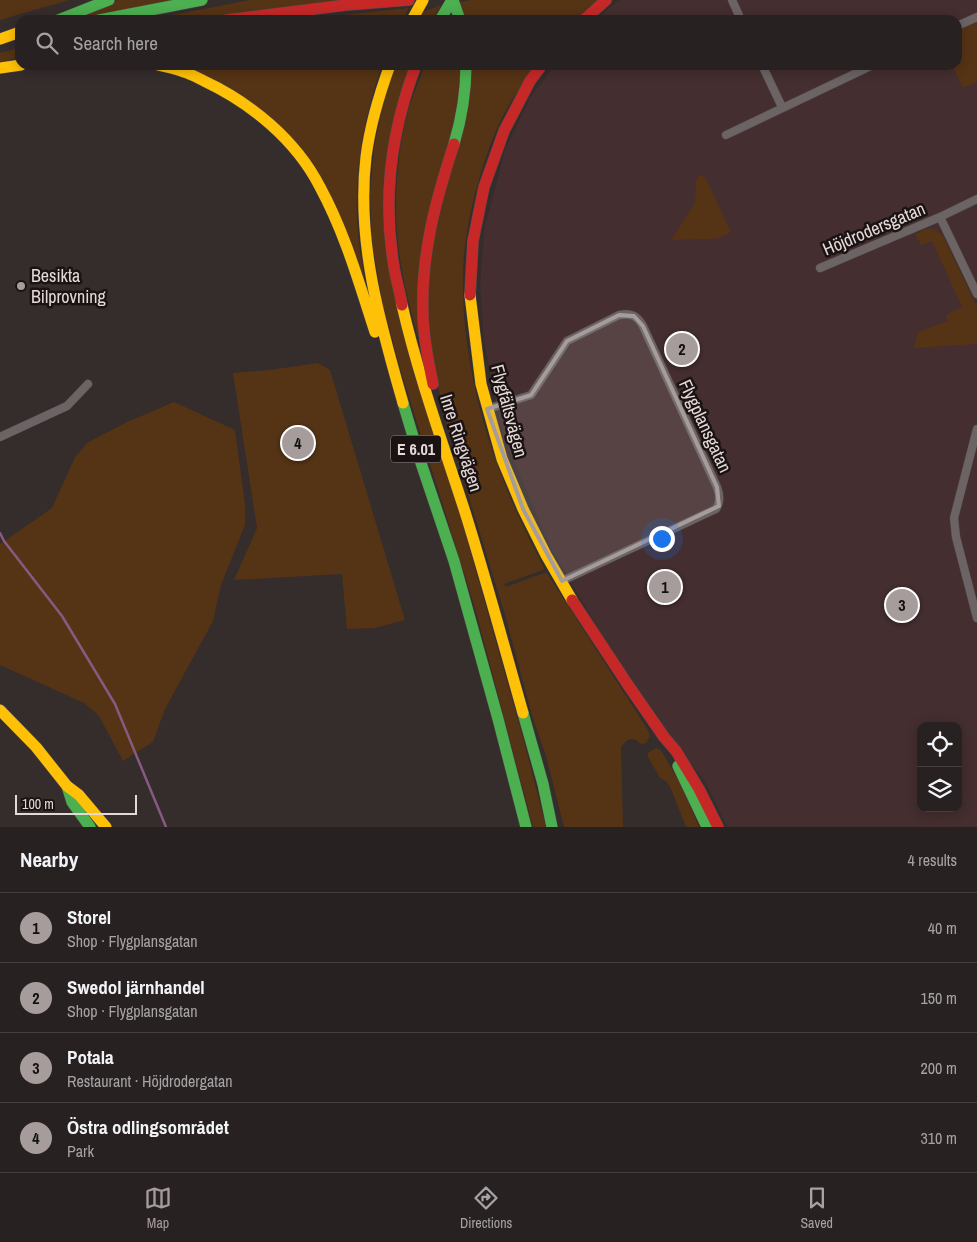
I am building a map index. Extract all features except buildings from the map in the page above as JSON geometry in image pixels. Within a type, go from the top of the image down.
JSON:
[{"type":"main road","points":[[71,15],[109,0]]},
{"type":"main road","points":[[125,15],[202,0]]},
{"type":"main road","points":[[267,15],[346,5],[409,0]]},
{"type":"main road","points":[[415,15],[424,0]]},
{"type":"main road","points":[[443,15],[452,0]]},
{"type":"main road","points":[[452,0],[458,15]]},
{"type":"main road","points":[[590,15],[606,0]]},
{"type":"main road","points":[[0,39],[15,34]]},
{"type":"main road","points":[[0,43],[15,39]]},
{"type":"main road","points":[[0,68],[15,65]]},
{"type":"main road","points":[[177,70],[213,85],[240,100],[267,121],[305,163],[320,186],[348,248],[416,450]]},
{"type":"main road","name":"E 6.01","points":[[388,70],[377,99],[366,161],[364,213],[367,250],[374,291],[384,335],[416,450],[450,548],[526,827]]},
{"type":"main road","name":"Inre Ringvägen","points":[[414,70],[396,131],[389,177],[389,224],[394,267],[408,329],[488,586],[543,784],[552,827]]},
{"type":"main road","points":[[453,475],[428,358],[422,297],[431,227],[439,191],[460,118],[466,89],[466,70]]},
{"type":"main road","name":"Flygfältsvägen","points":[[538,70],[530,81],[504,131],[484,187],[473,241],[470,295],[481,384],[502,458],[523,510],[546,555],[574,603],[664,737],[681,758],[718,827]]},
{"type":"main road","points":[[0,710],[36,747],[67,786],[79,795],[106,827]]},
{"type":"main road","name":"Flygfältsvägen","points":[[664,737],[707,827]]},
{"type":"main road","points":[[543,784],[557,827]]},
{"type":"main road","points":[[67,786],[72,802],[90,827]]},
{"type":"street","points":[[732,0],[739,15]]},
{"type":"street","points":[[962,24],[977,18]]},
{"type":"street","points":[[764,70],[782,108]]},
{"type":"street","points":[[726,135],[862,70]]},
{"type":"street","name":"Höjdrodersgatan","points":[[820,268],[940,217],[977,199]]},
{"type":"street","points":[[940,217],[977,294]]},
{"type":"street","name":"Flygplansgatan","points":[[487,409],[531,395],[567,342],[619,315],[627,314],[634,316],[639,319],[643,326],[717,487],[720,500],[719,506],[716,509],[562,581]]},
{"type":"street","points":[[0,437],[67,406],[88,384]]},
{"type":"street","points":[[977,429],[954,518],[956,537],[977,618]]},
{"type":"highlighted area","points":[[619,315],[634,316],[643,326],[717,487],[719,506],[562,581],[523,509],[487,409],[531,395],[567,341]]},
{"type":"shaded area","points":[[0,0],[69,0],[15,15],[0,20]]},
{"type":"shaded area","points":[[118,0],[177,0],[104,15],[83,15]]},
{"type":"shaded area","points":[[250,0],[354,0],[234,15],[173,15]]},
{"type":"shaded area","points":[[471,0],[598,0],[581,15],[464,15],[460,2]]},
{"type":"shaded area","points":[[620,0],[977,0],[977,827],[727,827],[705,781],[657,724],[605,641],[549,544],[503,435],[484,342],[480,287],[484,230],[505,150],[530,98],[551,70],[962,70],[962,15],[602,15]]},
{"type":"shaded area","points":[[441,5],[435,15],[421,15],[423,12]]},
{"type":"shaded area","points":[[409,8],[405,15],[344,15]]},
{"type":"shaded area","points":[[977,20],[977,82],[963,88],[954,70],[962,70],[962,27]]},
{"type":"shaded area","points":[[15,49],[15,58],[0,63],[0,53]]},
{"type":"shaded area","points":[[181,70],[381,70],[362,140],[358,178],[357,198],[360,254],[367,290],[293,142]]},
{"type":"shaded area","points":[[394,70],[409,70],[383,209],[460,514],[546,827],[533,827],[475,608],[399,365],[382,300],[372,242],[370,194],[374,148],[383,103]]},
{"type":"shaded area","points":[[423,70],[462,70],[418,337],[401,263],[396,218],[400,148],[411,102]]},
{"type":"shaded area","points":[[471,70],[532,70],[520,87],[498,126],[481,172],[469,220],[463,276],[467,346],[476,393],[496,461],[524,529],[544,568],[504,584],[506,587],[547,573],[648,730],[650,736],[646,743],[641,744],[630,739],[621,747],[623,827],[564,827],[546,756],[533,719],[505,615],[448,429],[429,346],[428,269]]},
{"type":"shaded area","points":[[700,174],[706,179],[731,232],[719,238],[671,240],[695,203],[696,181]]},
{"type":"shaded area","points":[[925,229],[935,229],[943,236],[977,307],[977,344],[914,348],[918,332],[948,321],[946,315],[962,307],[932,241],[921,245],[915,235]]},
{"type":"shaded area","points":[[318,363],[330,370],[405,620],[375,628],[347,629],[342,574],[234,580],[257,528],[233,373]]},
{"type":"shaded area","points":[[174,402],[235,430],[245,504],[245,525],[221,585],[213,621],[165,709],[153,742],[123,761],[99,716],[84,703],[0,665],[0,544],[52,508],[75,457],[87,443],[125,423]]},
{"type":"shaded area","points":[[656,748],[662,752],[680,783],[699,827],[686,827],[671,789],[667,782],[660,778],[648,757],[648,753]]},
{"type":"waterway","points":[[0,533],[4,541],[62,616],[115,704],[166,827]]},
{"type":"traffic: fast","points":[[71,15],[109,0]]},
{"type":"traffic: fast","points":[[125,15],[202,0]]},
{"type":"traffic: fast","points":[[443,15],[452,0]]},
{"type":"traffic: fast","points":[[453,0],[458,15]]},
{"type":"traffic: fast","points":[[454,144],[463,105],[466,70]]},
{"type":"traffic: fast","points":[[403,403],[454,561],[526,827]]},
{"type":"traffic: fast","points":[[523,713],[543,784],[552,827]]},
{"type":"traffic: fast","points":[[678,766],[707,827]]},
{"type":"traffic: fast","points":[[67,786],[72,802],[90,827]]},
{"type":"traffic: slow","points":[[415,15],[423,0]]},
{"type":"traffic: slow","points":[[0,39],[15,34]]},
{"type":"traffic: slow","points":[[0,68],[15,66]]},
{"type":"traffic: slow","points":[[177,70],[192,75],[239,100],[271,125],[298,154],[320,187],[337,222],[375,332]]},
{"type":"traffic: slow","points":[[388,70],[375,110],[366,157],[364,220],[372,282],[386,343],[403,403]]},
{"type":"traffic: slow","points":[[470,295],[481,384],[502,459],[523,509],[546,555],[572,600]]},
{"type":"traffic: slow","points":[[402,305],[423,383],[473,537],[523,713]]},
{"type":"traffic: slow","points":[[0,710],[36,747],[67,786],[79,795],[106,827]]},
{"type":"traffic: jam","points":[[267,15],[346,5],[409,0]]},
{"type":"traffic: jam","points":[[590,15],[606,0]]},
{"type":"traffic: jam","points":[[402,305],[390,241],[389,190],[391,164],[400,115],[414,70]]},
{"type":"traffic: jam","points":[[470,295],[473,241],[484,187],[504,131],[530,81],[538,70]]},
{"type":"traffic: jam","points":[[433,384],[424,330],[424,269],[441,185],[454,144]]},
{"type":"traffic: jam","points":[[572,600],[628,685],[676,751],[699,789],[718,827]]},
{"type":"place","name":"Besikta Bilprovning","points":[[21,286]]},
{"type":"place","name":"Swedol järnhandel","points":[[682,349]]},
{"type":"place","name":"Östra odlingsområdet","points":[[298,443]]},
{"type":"place","name":"Storel","points":[[665,587]]},
{"type":"place","name":"Potala","points":[[902,605]]}]
